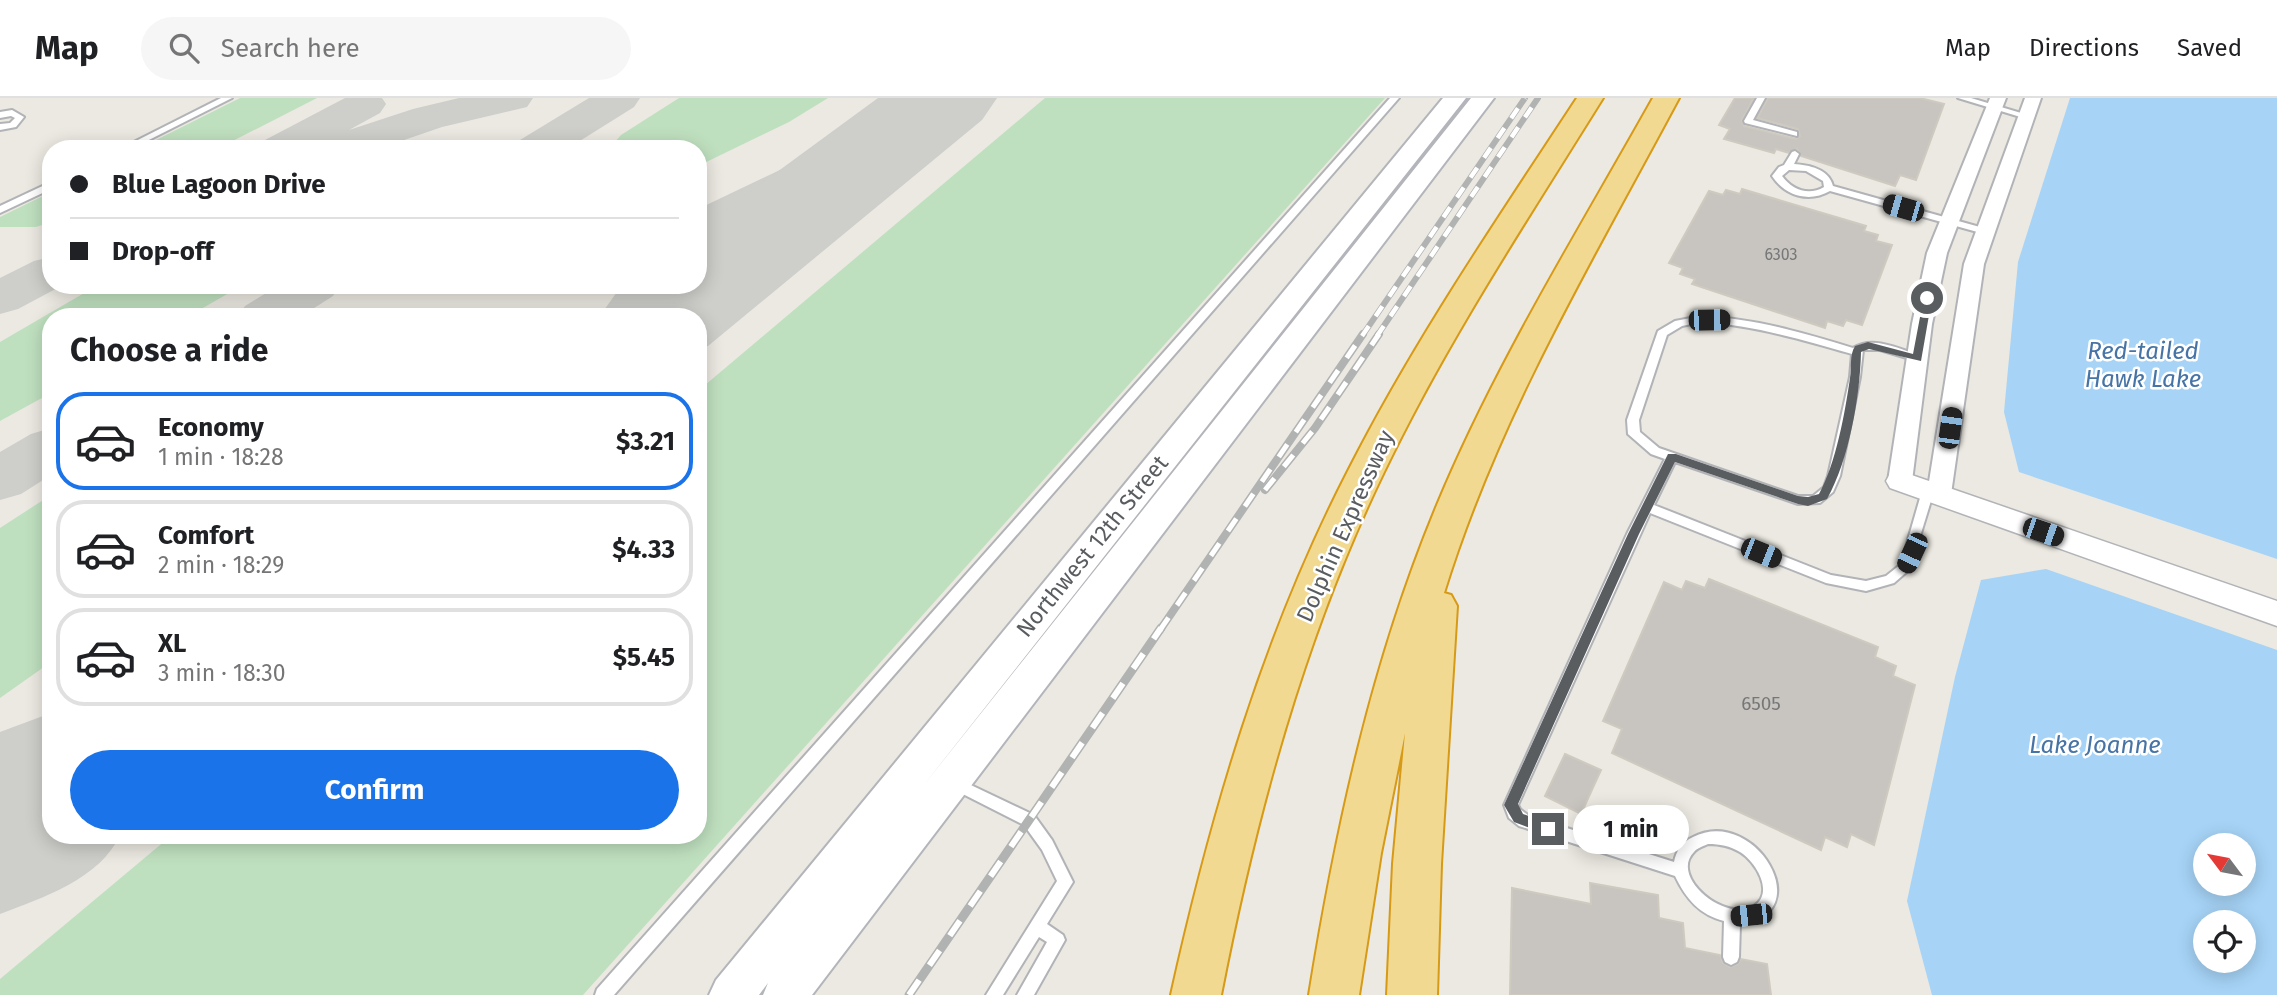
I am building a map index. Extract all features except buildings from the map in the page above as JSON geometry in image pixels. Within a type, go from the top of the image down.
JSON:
[{"type":"highway","name":"Dolphin Expressway","points":[[1195,995],[1204,949],[1246,788],[1292,645],[1329,550],[1401,403],[1590,98]]},
{"type":"highway","points":[[1334,995],[1349,897],[1379,752],[1414,625],[1442,544],[1479,452],[1509,389],[1666,98]]},
{"type":"highway","points":[[1412,995],[1417,864],[1442,544]]},
{"type":"main road","name":"Northwest 12th Street","points":[[785,995],[934,773],[1455,98]]},
{"type":"main road","name":"Northwest 12th Street","points":[[731,995],[934,773],[1483,98]]},
{"type":"street","points":[[1922,488],[1917,358],[1931,274],[1948,221],[1997,102]]},
{"type":"street","points":[[1922,488],[1947,454],[1969,288],[1984,231],[2030,107]]},
{"type":"street","points":[[1922,488],[2277,614]]},
{"type":"lane","points":[[142,140],[228,98]]},
{"type":"lane","points":[[603,995],[1395,98]]},
{"type":"lane","points":[[1761,98],[1748,121],[1794,134]]},
{"type":"lane","points":[[1962,98],[2030,107]]},
{"type":"lane","points":[[0,115],[12,113],[20,117],[13,125],[0,127]]},
{"type":"lane","points":[[1788,167],[1795,154]]},
{"type":"lane","points":[[1829,188],[1827,180],[1817,172],[1802,167],[1782,169],[1777,176],[1789,189],[1813,194],[1829,188],[1984,231]]},
{"type":"lane","points":[[0,210],[42,189]]},
{"type":"lane","points":[[1856,352],[1734,320],[1682,323],[1662,333],[1632,427],[1639,440],[1672,457],[1808,502],[1823,496],[1834,476],[1855,377],[1858,348],[1868,345],[1917,358]]},
{"type":"lane","points":[[1672,457],[1511,809],[1518,818],[1532,824],[1681,871]]},
{"type":"lane","points":[[1647,507],[1830,580],[1866,586],[1890,580],[1906,566],[1912,553],[1922,488]]},
{"type":"lane","points":[[934,773],[1029,820],[1047,845],[1065,883],[994,995]]},
{"type":"lane","points":[[1707,836],[1721,837],[1750,850],[1768,875],[1771,888],[1769,900],[1762,909],[1751,915],[1732,916],[1707,907],[1695,897],[1681,871],[1685,848],[1695,840],[1707,836]]},
{"type":"lane","points":[[1731,957],[1732,916]]},
{"type":"lane","points":[[1025,995],[1057,940],[1037,926]]},
{"type":"green space","points":[[240,98],[317,98],[235,140],[156,140]]},
{"type":"green space","points":[[679,98],[828,98],[789,122],[707,162],[707,140],[617,140]]},
{"type":"green space","points":[[1045,98],[1385,98],[583,995],[0,995],[0,979],[161,844],[707,844],[707,383]]},
{"type":"green space","points":[[42,196],[42,225],[0,227],[0,217]]},
{"type":"green space","points":[[83,294],[227,294],[203,308],[58,308]]},
{"type":"green space","points":[[42,318],[42,398],[0,421],[0,342]]},
{"type":"green space","points":[[42,501],[42,668],[0,698],[0,528]]},
{"type":"water","name":"Red-tailed Hawk Lake","points":[[2070,98],[2277,98],[2277,559],[2019,472],[2004,412],[2018,262]]},
{"type":"water","name":"Lake Joanne","points":[[2046,569],[2277,650],[2277,995],[1932,995],[1907,901],[1955,677],[1981,580]]},
{"type":"taxiway","points":[[361,140],[428,118],[512,98]]},
{"type":"taxiway","points":[[551,140],[619,98]]},
{"type":"taxiway","points":[[707,222],[760,199],[819,168],[933,98]]},
{"type":"taxiway","points":[[298,140],[365,104]]},
{"type":"taxiway","points":[[0,298],[42,277]]},
{"type":"taxiway","points":[[278,308],[300,294]]},
{"type":"taxiway","points":[[0,479],[42,453]]},
{"type":"runway","points":[[707,283],[945,98]]},
{"type":"runway","points":[[675,308],[693,294]]},
{"type":"runway","points":[[0,831],[42,799]]},
{"type":"railway","points":[[1362,336],[1525,98]]},
{"type":"railway","points":[[1377,336],[1538,98]]},
{"type":"railway","points":[[1160,630],[1363,334]]},
{"type":"railway","points":[[1265,490],[1315,428],[1379,334]]},
{"type":"railway","points":[[909,995],[1161,628]]},
{"type":"route","points":[[1548,829],[1518,818],[1511,805],[1633,534],[1672,457],[1798,500],[1808,502],[1823,496],[1834,476],[1855,377],[1858,348],[1868,345],[1917,358],[1927,298]]}]
